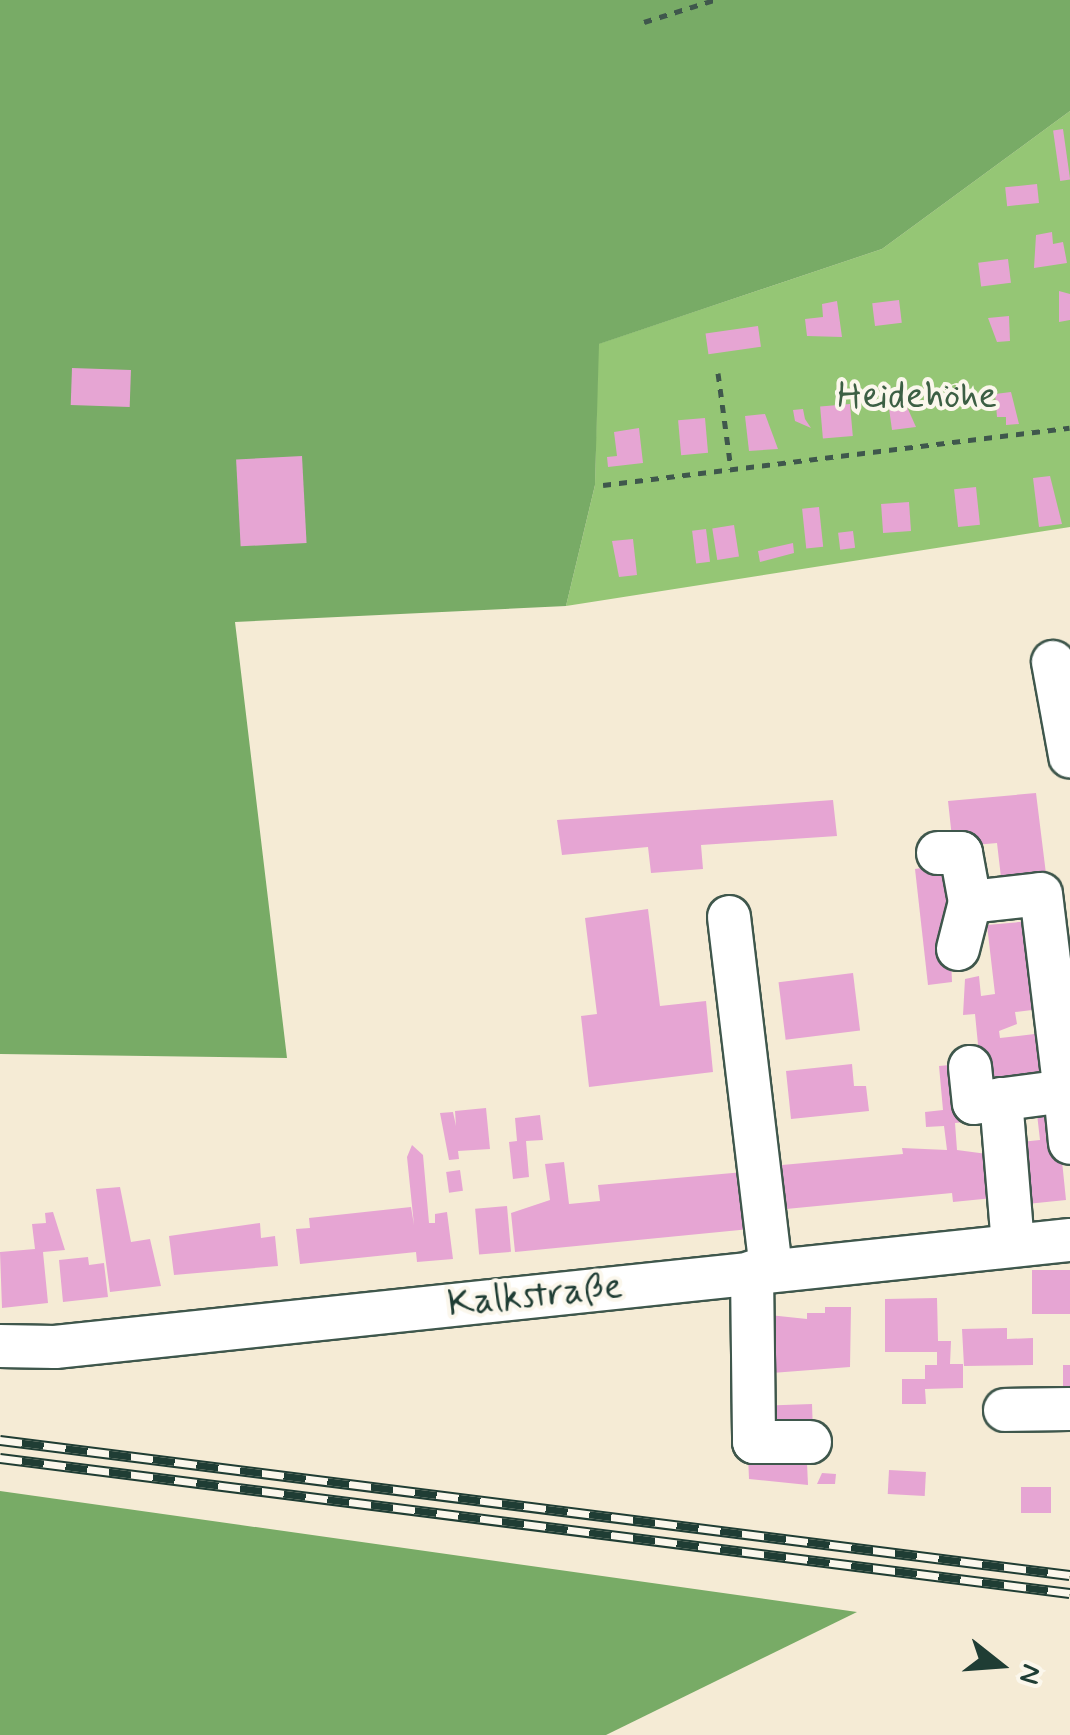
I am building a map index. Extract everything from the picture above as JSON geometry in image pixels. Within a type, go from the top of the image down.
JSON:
[{"type":"street","points":[[1053,662],[1070,756]]},
{"type":"street","points":[[938,853],[960,853],[970,902],[958,949]]},
{"type":"street","points":[[970,902],[1041,894],[1070,1143]]},
{"type":"street","points":[[729,917],[761,1271],[754,1442],[810,1442]]},
{"type":"street","points":[[970,1067],[974,1103],[1064,1091]]},
{"type":"street","points":[[1001,1100],[1013,1246]]},
{"type":"street","name":"Kalkstraße","points":[[0,1346],[55,1347],[1070,1240]]},
{"type":"street","points":[[1005,1410],[1070,1409]]},
{"type":"path","points":[[644,22],[714,0]]},
{"type":"path","points":[[718,373],[730,469]]},
{"type":"path","points":[[603,485],[1070,428]]},
{"type":"green space","points":[[0,0],[1070,0],[1070,111],[882,249],[599,344],[595,485],[566,606],[235,622],[287,1058],[0,1054]]},
{"type":"green space","name":"Heidehöhe","points":[[1070,111],[1070,527],[566,606],[595,485],[598,344],[882,249]]},
{"type":"green space","points":[[0,1491],[857,1612],[606,1735],[0,1735]]},
{"type":"building","points":[[1063,129],[1070,180],[1060,181],[1053,130]]},
{"type":"building","points":[[1037,184],[1039,203],[1007,206],[1005,187]]},
{"type":"building","points":[[1052,232],[1053,244],[1063,242],[1067,263],[1034,268],[1036,235]]},
{"type":"building","points":[[1008,259],[1011,283],[981,286],[978,263]]},
{"type":"building","points":[[1059,291],[1070,294],[1070,320],[1059,322]]},
{"type":"building","points":[[899,300],[902,323],[875,326],[872,303]]},
{"type":"building","points":[[837,301],[842,337],[807,336],[805,319],[823,317],[822,304]]},
{"type":"building","points":[[1009,316],[1010,341],[997,342],[988,318]]},
{"type":"building","points":[[758,326],[761,347],[708,354],[706,333]]},
{"type":"building","points":[[72,368],[131,370],[130,407],[71,405]]},
{"type":"building","points":[[1011,392],[1019,424],[1006,425],[1006,417],[997,417],[995,394]]},
{"type":"building","points":[[903,398],[916,427],[892,430],[888,401]]},
{"type":"building","points":[[850,404],[853,436],[823,438],[820,407]]},
{"type":"building","points":[[803,409],[811,428],[795,421],[793,410]]},
{"type":"building","points":[[765,414],[778,449],[749,451],[745,416]]},
{"type":"building","points":[[705,418],[708,453],[681,455],[678,420]]},
{"type":"building","points":[[639,428],[643,463],[608,467],[607,457],[617,456],[614,432]]},
{"type":"building","points":[[302,456],[307,543],[241,546],[236,459]]},
{"type":"building","points":[[1050,476],[1062,524],[1039,527],[1033,478]]},
{"type":"building","points":[[976,487],[980,525],[958,527],[954,489]]},
{"type":"building","points":[[909,502],[911,531],[883,533],[881,504]]},
{"type":"building","points":[[819,507],[823,547],[806,549],[802,509]]},
{"type":"building","points":[[734,525],[739,557],[717,560],[712,528]]},
{"type":"building","points":[[706,529],[710,562],[696,563],[692,531]]},
{"type":"building","points":[[853,531],[855,548],[840,550],[838,533]]},
{"type":"building","points":[[633,539],[637,575],[619,577],[612,541]]},
{"type":"building","points":[[793,543],[794,553],[760,562],[758,551]]},
{"type":"building","points":[[1036,793],[1047,882],[1002,886],[997,843],[953,847],[948,801]]},
{"type":"building","points":[[833,800],[837,836],[701,845],[703,869],[651,873],[648,847],[562,855],[557,820]]},
{"type":"building","points":[[947,864],[952,982],[928,985],[915,869]]},
{"type":"building","points":[[648,909],[660,1006],[706,1001],[713,1072],[589,1087],[581,1016],[597,1014],[585,918]]},
{"type":"building","points":[[1031,921],[1040,1009],[1015,1012],[1017,1024],[999,1031],[1000,1038],[1043,1033],[1049,1083],[982,1085],[975,1014],[963,1015],[965,979],[979,976],[981,996],[995,994],[987,925]]},
{"type":"building","points":[[853,973],[860,1031],[786,1040],[779,982]]},
{"type":"building","points":[[852,1064],[854,1086],[866,1086],[869,1111],[791,1119],[786,1071]]},
{"type":"building","points":[[961,1064],[965,1122],[955,1123],[957,1150],[987,1154],[1003,1197],[953,1202],[952,1193],[786,1209],[782,1165],[903,1154],[902,1148],[947,1150],[944,1126],[926,1127],[925,1112],[943,1110],[939,1066]]},
{"type":"building","points":[[486,1108],[490,1149],[458,1151],[459,1159],[449,1160],[440,1113],[453,1112],[456,1126],[455,1111]]},
{"type":"building","points":[[1057,1112],[1066,1200],[1017,1205],[1010,1143],[1040,1140],[1037,1114]]},
{"type":"building","points":[[540,1115],[543,1140],[526,1141],[529,1177],[513,1179],[509,1142],[517,1141],[515,1118]]},
{"type":"building","points":[[412,1145],[423,1155],[429,1223],[435,1223],[435,1214],[447,1212],[453,1259],[417,1262],[416,1252],[300,1264],[296,1229],[310,1228],[309,1218],[411,1207],[414,1225],[407,1157]]},
{"type":"building","points":[[564,1162],[569,1204],[600,1201],[598,1185],[744,1172],[750,1229],[515,1252],[511,1213],[550,1200],[545,1164]]},
{"type":"building","points":[[460,1170],[463,1191],[449,1193],[446,1172]]},
{"type":"building","points":[[120,1187],[131,1242],[150,1239],[161,1286],[110,1292],[96,1189]]},
{"type":"building","points":[[507,1206],[511,1252],[479,1255],[475,1209]]},
{"type":"building","points":[[53,1212],[65,1250],[43,1252],[48,1303],[2,1308],[0,1252],[35,1249],[32,1224],[46,1223],[45,1213]]},
{"type":"building","points":[[260,1223],[261,1238],[275,1236],[278,1266],[174,1275],[169,1236]]},
{"type":"building","points":[[88,1257],[89,1265],[104,1263],[108,1297],[63,1302],[59,1260]]},
{"type":"building","points":[[1032,1270],[1070,1270],[1070,1314],[1032,1314]]},
{"type":"building","points":[[937,1298],[938,1341],[951,1341],[950,1364],[963,1364],[963,1388],[925,1389],[926,1404],[902,1404],[902,1379],[925,1379],[925,1365],[937,1365],[937,1352],[885,1352],[885,1299]]},
{"type":"building","points":[[825,1307],[851,1307],[850,1367],[759,1374],[759,1314],[807,1319],[807,1313],[825,1313]]},
{"type":"building","points":[[1007,1328],[1007,1339],[1033,1338],[1033,1365],[964,1366],[962,1329]]},
{"type":"building","points":[[1063,1365],[1070,1365],[1070,1402],[1063,1402]]},
{"type":"building","points":[[812,1404],[813,1429],[763,1431],[762,1406]]},
{"type":"building","points":[[748,1455],[807,1463],[808,1485],[749,1479]]},
{"type":"building","points":[[889,1470],[926,1472],[925,1496],[888,1494]]},
{"type":"building","points":[[822,1473],[836,1474],[835,1484],[817,1484]]},
{"type":"building","points":[[1021,1487],[1051,1487],[1051,1513],[1021,1513]]},
{"type":"railway","points":[[0,1440],[1070,1575]]},
{"type":"railway","points":[[0,1458],[1070,1593]]}]
